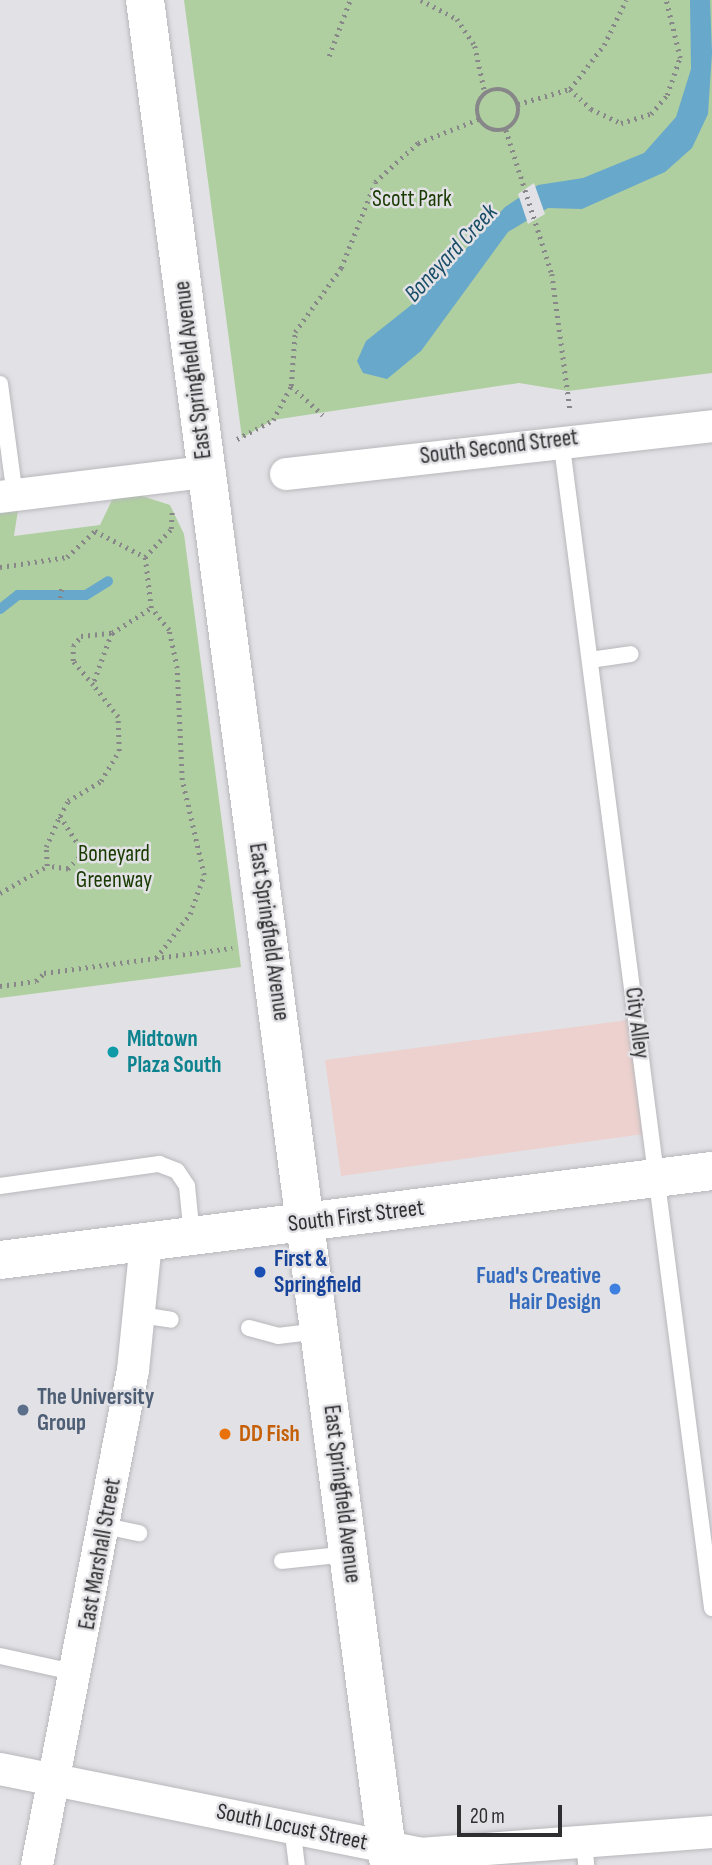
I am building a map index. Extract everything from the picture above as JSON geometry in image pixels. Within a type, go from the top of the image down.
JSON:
[{"type":"main road","name":"East Springfield Avenue","points":[[145,0],[205,472],[271,944],[388,1856]]},
{"type":"main road","name":"South First Street","points":[[0,1260],[712,1171]]},
{"type":"street","name":"South Second Street","points":[[286,474],[568,438],[712,426]]},
{"type":"street","points":[[7,496],[205,472]]},
{"type":"street","name":"East Marshall Street","points":[[37,1865],[105,1526],[156,1318],[146,1241]]},
{"type":"street","name":"South Locust Street","points":[[0,1769],[292,1826],[388,1856],[585,1853],[712,1832]]},
{"type":"lane","points":[[0,384],[7,496]]},
{"type":"lane","name":"City Alley","points":[[568,438],[590,660],[712,1608]]},
{"type":"lane","points":[[590,660],[631,654]]},
{"type":"lane","points":[[0,1186],[159,1164],[177,1171],[187,1186],[192,1236]]},
{"type":"lane","points":[[249,1328],[278,1336],[321,1331]]},
{"type":"lane","points":[[105,1526],[139,1533]]},
{"type":"lane","points":[[282,1562],[350,1554]]},
{"type":"lane","points":[[0,1657],[77,1673]]},
{"type":"lane","points":[[292,1826],[297,1865]]},
{"type":"path","points":[[329,56],[350,0]]},
{"type":"path","points":[[421,0],[457,19],[475,46],[485,93],[478,119]]},
{"type":"path","points":[[519,104],[570,89],[604,45],[626,0]]},
{"type":"path","points":[[570,89],[591,109],[621,123],[651,114],[667,95],[680,58],[666,0]]},
{"type":"path","points":[[485,93],[504,90],[519,104],[519,116],[506,130]]},
{"type":"path","points":[[478,119],[487,129],[506,130]]},
{"type":"path","points":[[233,439],[273,420],[291,386],[295,332],[341,268],[375,182],[418,143],[478,119]]},
{"type":"path","points":[[506,130],[547,253],[568,438]]},
{"type":"path","points":[[291,386],[323,415]]},
{"type":"path","points":[[156,958],[190,914],[204,875],[182,780],[177,668],[169,631],[151,608],[145,557],[171,529],[172,512]]},
{"type":"path","points":[[0,567],[67,557],[94,531],[145,557]]},
{"type":"path","points":[[60,598],[62,585]]},
{"type":"path","points":[[47,866],[46,847],[68,802],[101,781],[119,751],[118,717],[73,661],[73,646],[81,636],[112,633],[151,608]]},
{"type":"path","points":[[93,685],[112,633]]},
{"type":"path","points":[[0,893],[47,866],[68,869],[84,853],[60,816]]},
{"type":"path","points":[[0,986],[156,958],[271,944]]},
{"type":"shaded area","points":[[636,1019],[651,1133],[341,1176],[325,1060]]},
{"type":"green space","name":"Scott Park","points":[[184,0],[712,0],[712,373],[568,391],[519,383],[273,420],[242,438]]},
{"type":"green space","name":"Boneyard Greenway","points":[[139,495],[170,505],[184,534],[241,967],[0,998],[0,509],[18,510],[14,536],[100,525],[113,498]]},
{"type":"water","points":[[690,0],[710,0],[712,53],[708,114],[692,148],[665,172],[582,209],[548,208],[508,232],[421,351],[387,379],[363,373],[357,361],[366,341],[420,298],[505,207],[538,185],[583,178],[644,153],[676,117],[691,69]]},
{"type":"pier","points":[[534,183],[545,214],[528,224],[518,194]]},
{"type":"waterway","name":"Boneyard Creek","points":[[0,609],[18,595],[86,595],[108,581]]},
{"type":"place","name":"Midtown Plaza South","points":[[113,1052]]},
{"type":"place","name":"First & Springfield","points":[[260,1272]]},
{"type":"place","name":"Fuad's Creative Hair Design","points":[[615,1289]]},
{"type":"place","name":"The University Group","points":[[23,1410]]},
{"type":"place","name":"DD Fish","points":[[225,1434]]}]
